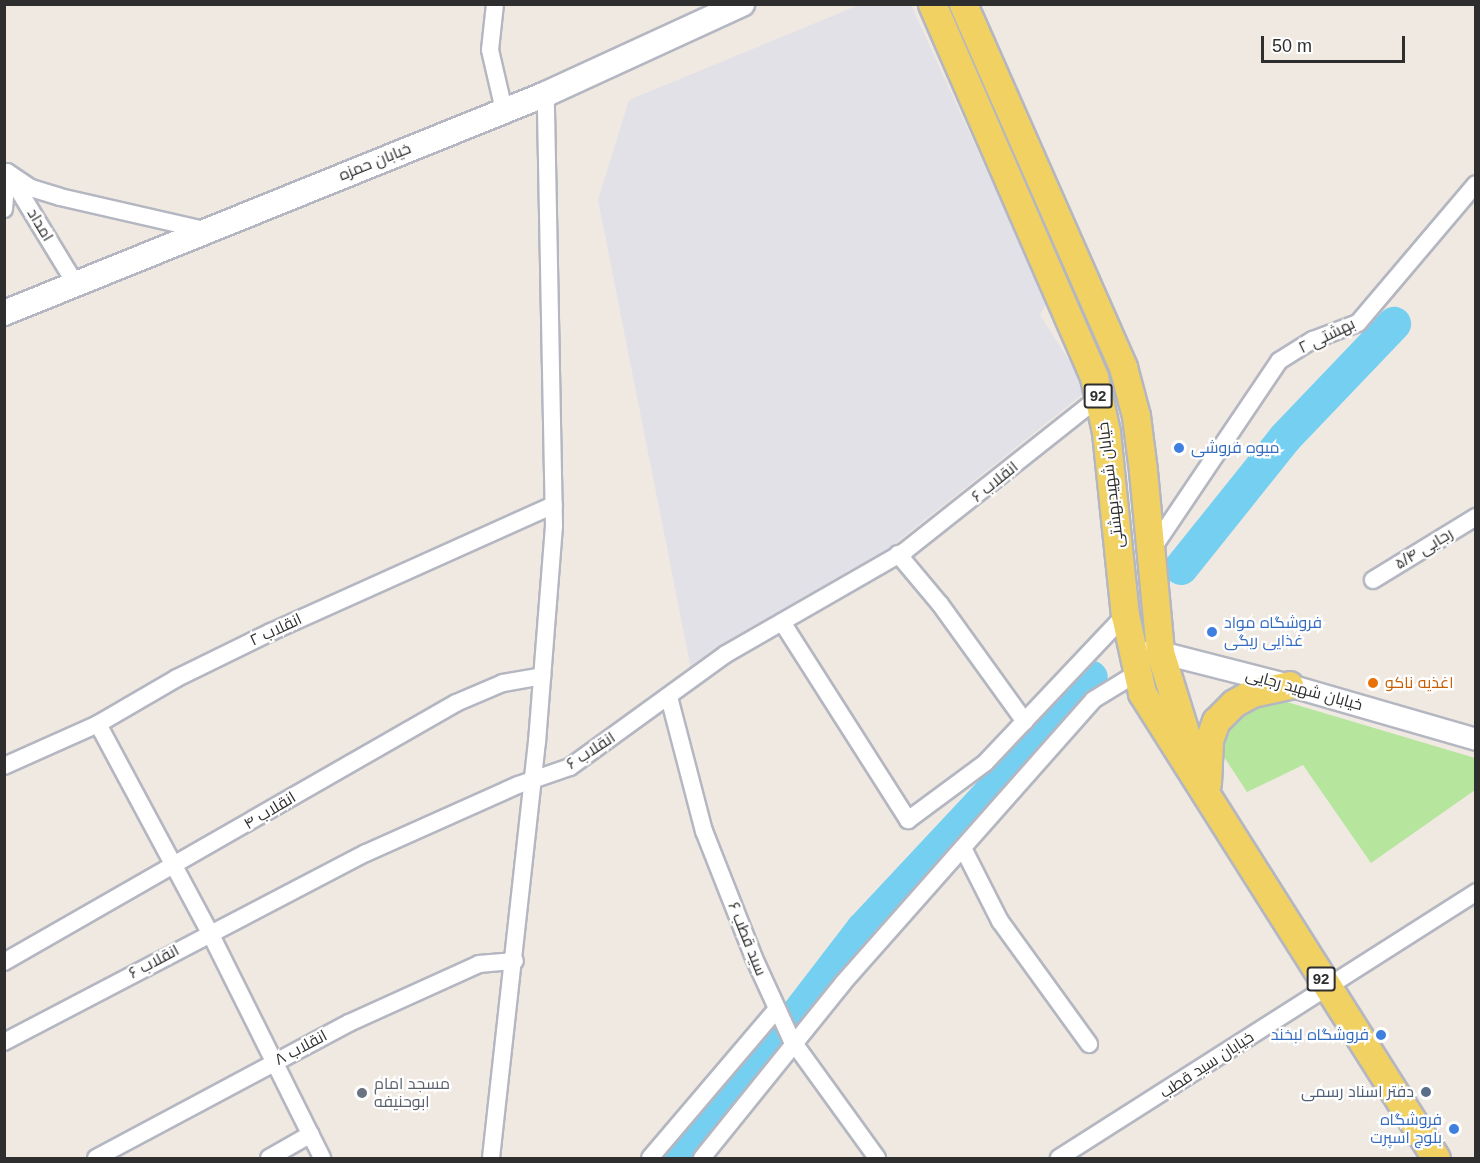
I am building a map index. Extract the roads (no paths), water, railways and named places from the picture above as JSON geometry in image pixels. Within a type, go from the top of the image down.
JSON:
[{"type":"main road","name":"خیابان حمزه","points":[[4,313],[204,230],[546,94],[742,4]]},
{"type":"main road","name":"خیابان شهیدبهشتی","points":[[932,4],[1094,377],[1106,432],[1125,615],[1142,693],[1206,799],[1436,1158]]},
{"type":"main road","name":"خیابان شهیدبهشتی","points":[[963,4],[1123,367],[1136,416],[1160,652],[1206,799]]},
{"type":"main road","points":[[1206,799],[1209,740],[1216,722],[1234,703],[1252,693],[1289,685]]},
{"type":"street","points":[[495,4],[490,50],[504,110]]},
{"type":"street","points":[[491,1158],[515,961],[533,779],[554,506],[546,94]]},
{"type":"street","points":[[6,170],[31,188],[60,197],[204,230]]},
{"type":"street","points":[[4,209],[6,170]]},
{"type":"street","name":"امداد","points":[[6,170],[75,283]]},
{"type":"street","name":"بهشتی ۲","points":[[1149,554],[1280,361],[1313,340],[1358,323],[1476,184]]},
{"type":"street","name":"انقلاب ۶","points":[[4,1042],[366,853],[533,779],[570,767],[726,654],[898,554],[969,504],[1098,398]]},
{"type":"street","name":"انقلاب ۲","points":[[4,766],[98,724],[177,678],[272,632],[554,506]]},
{"type":"street","name":"رجایی ۵/۴","points":[[1373,580],[1476,517]]},
{"type":"street","points":[[898,554],[940,604],[1025,722]]},
{"type":"street","points":[[782,622],[908,820],[985,764],[1125,615]]},
{"type":"street","name":"خیابان شهید رجایی","points":[[1134,663],[1160,652],[1289,685],[1476,739]]},
{"type":"street","points":[[702,1158],[851,974],[1094,700],[1134,663]]},
{"type":"street","name":"انقلاب ۴","points":[[4,962],[175,868],[456,703],[503,683],[542,676]]},
{"type":"street","name":"سید قطب ۶","points":[[669,697],[704,831],[777,1009],[795,1044],[877,1158]]},
{"type":"street","points":[[98,724],[210,933],[322,1158]]},
{"type":"street","points":[[963,848],[1000,921],[1089,1044]]},
{"type":"street","name":"خیابان سید قطب","points":[[1059,1158],[1476,892]]},
{"type":"street","name":"انقلاب ۸","points":[[96,1158],[349,1023],[479,964],[515,961]]},
{"type":"street","points":[[650,1158],[777,1009]]},
{"type":"street","points":[[269,1158],[311,1134]]},
{"type":"waterway","points":[[1181,568],[1285,438],[1394,324]]},
{"type":"waterway","points":[[797,1015],[863,929],[1011,771],[1091,677]]},
{"type":"waterway","points":[[679,1158],[776,1042]]},
{"type":"place","name":"میوه فروشی","points":[[1179,448]]},
{"type":"place","name":"فروشگاه مواد غذایی ریگی","points":[[1212,632]]},
{"type":"place","name":"اغذیه ناکو","points":[[1373,683]]},
{"type":"place","name":"فروشگاه لبخند","points":[[1381,1035]]},
{"type":"place","name":"دفتر اسناد رسمی","points":[[1426,1092]]},
{"type":"place","name":"مسجد امام ابوحنیفه","points":[[362,1093]]},
{"type":"place","name":"فروشگاه بلوچ اسپرت","points":[[1454,1129]]}]
